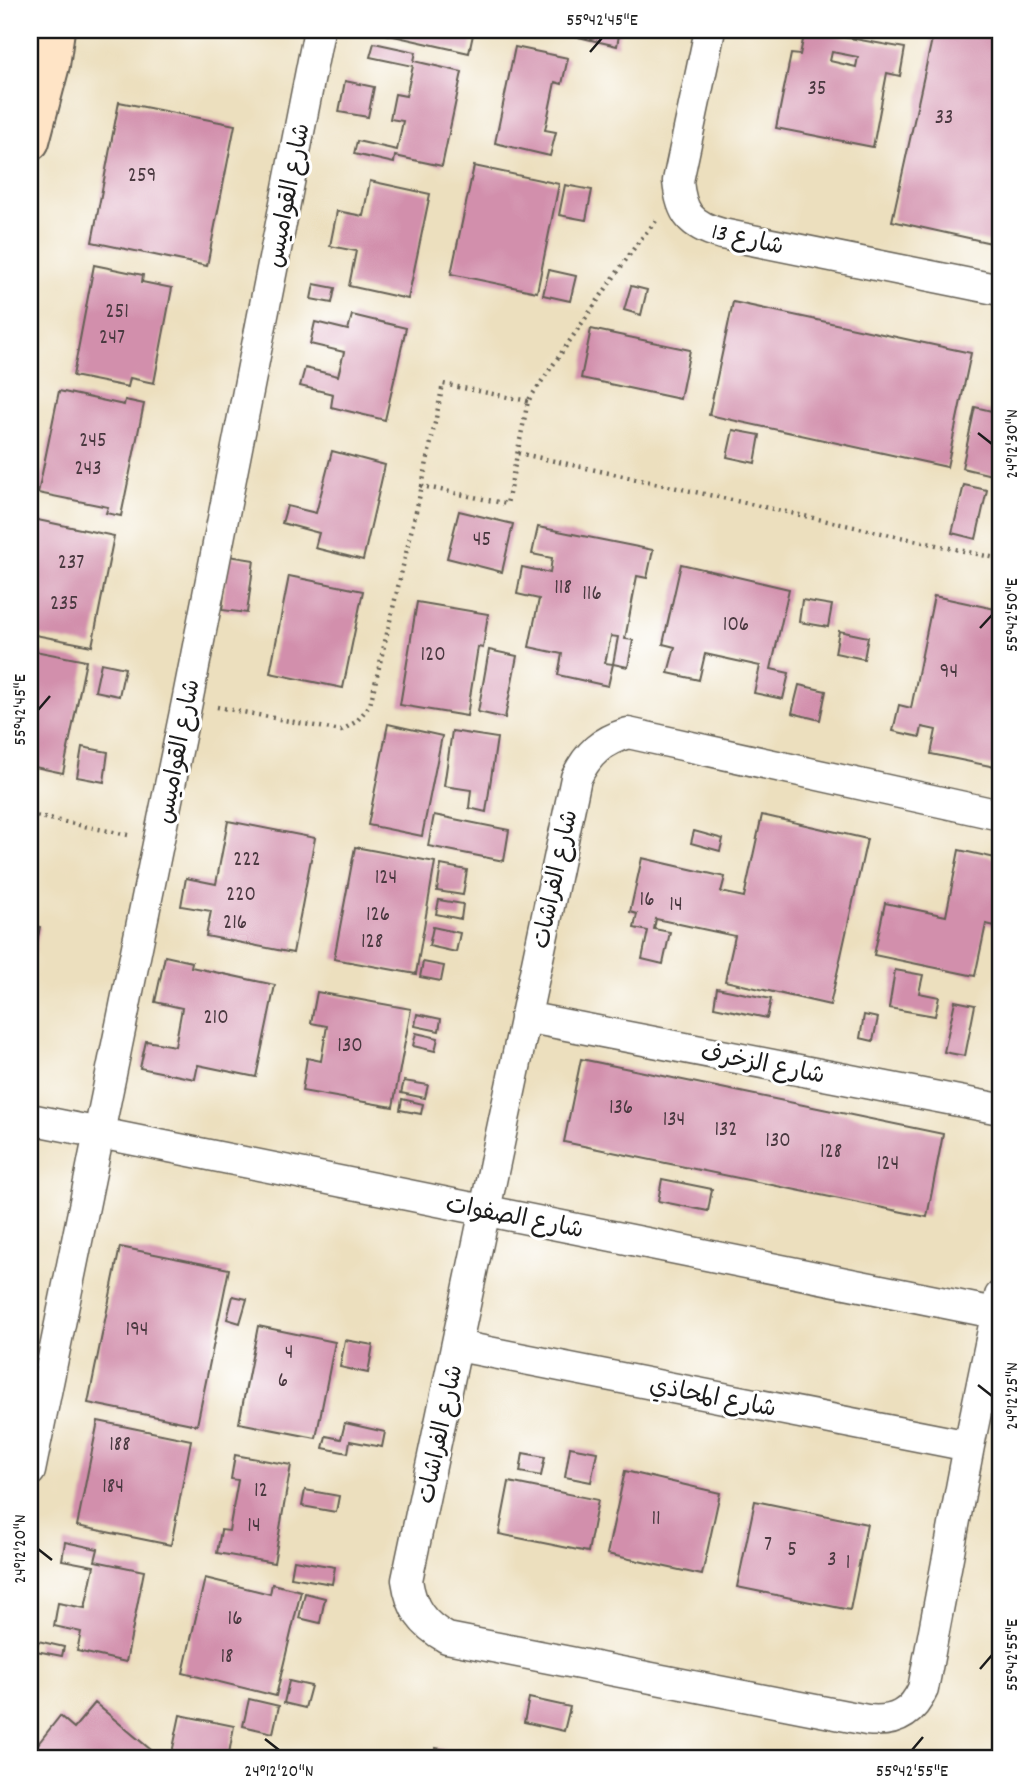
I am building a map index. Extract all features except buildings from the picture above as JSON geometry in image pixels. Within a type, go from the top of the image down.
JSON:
[{"type":"main road","points":[[30,141],[52,48],[69,30]]},
{"type":"street","name":"شارع القواميس","points":[[30,1471],[187,702],[319,30]]},
{"type":"street","points":[[680,200],[678,181],[710,30]]},
{"type":"street","name":"شارع 13","points":[[680,200],[688,217],[704,229],[1000,290]]},
{"type":"street","name":"شارع الفراشات","points":[[999,1308],[969,1446],[923,1689],[917,1702],[907,1713],[881,1722],[867,1720],[447,1638],[430,1629],[418,1615],[410,1598],[407,1580],[576,778],[583,762],[596,748],[628,733],[1000,815]]},
{"type":"street","name":"شارع الزخرف","points":[[525,1017],[1000,1109]]},
{"type":"street","name":"شارع الصفوات","points":[[30,1119],[999,1308]]},
{"type":"street","name":"شارع المحاذي","points":[[457,1346],[969,1446]]},
{"type":"path","points":[[422,486],[507,504],[528,401],[639,241],[680,200]]},
{"type":"path","points":[[187,702],[341,732],[357,721],[370,705],[422,486],[443,384],[528,401]]},
{"type":"path","points":[[518,453],[1000,559]]},
{"type":"path","points":[[30,815],[158,841]]}]
